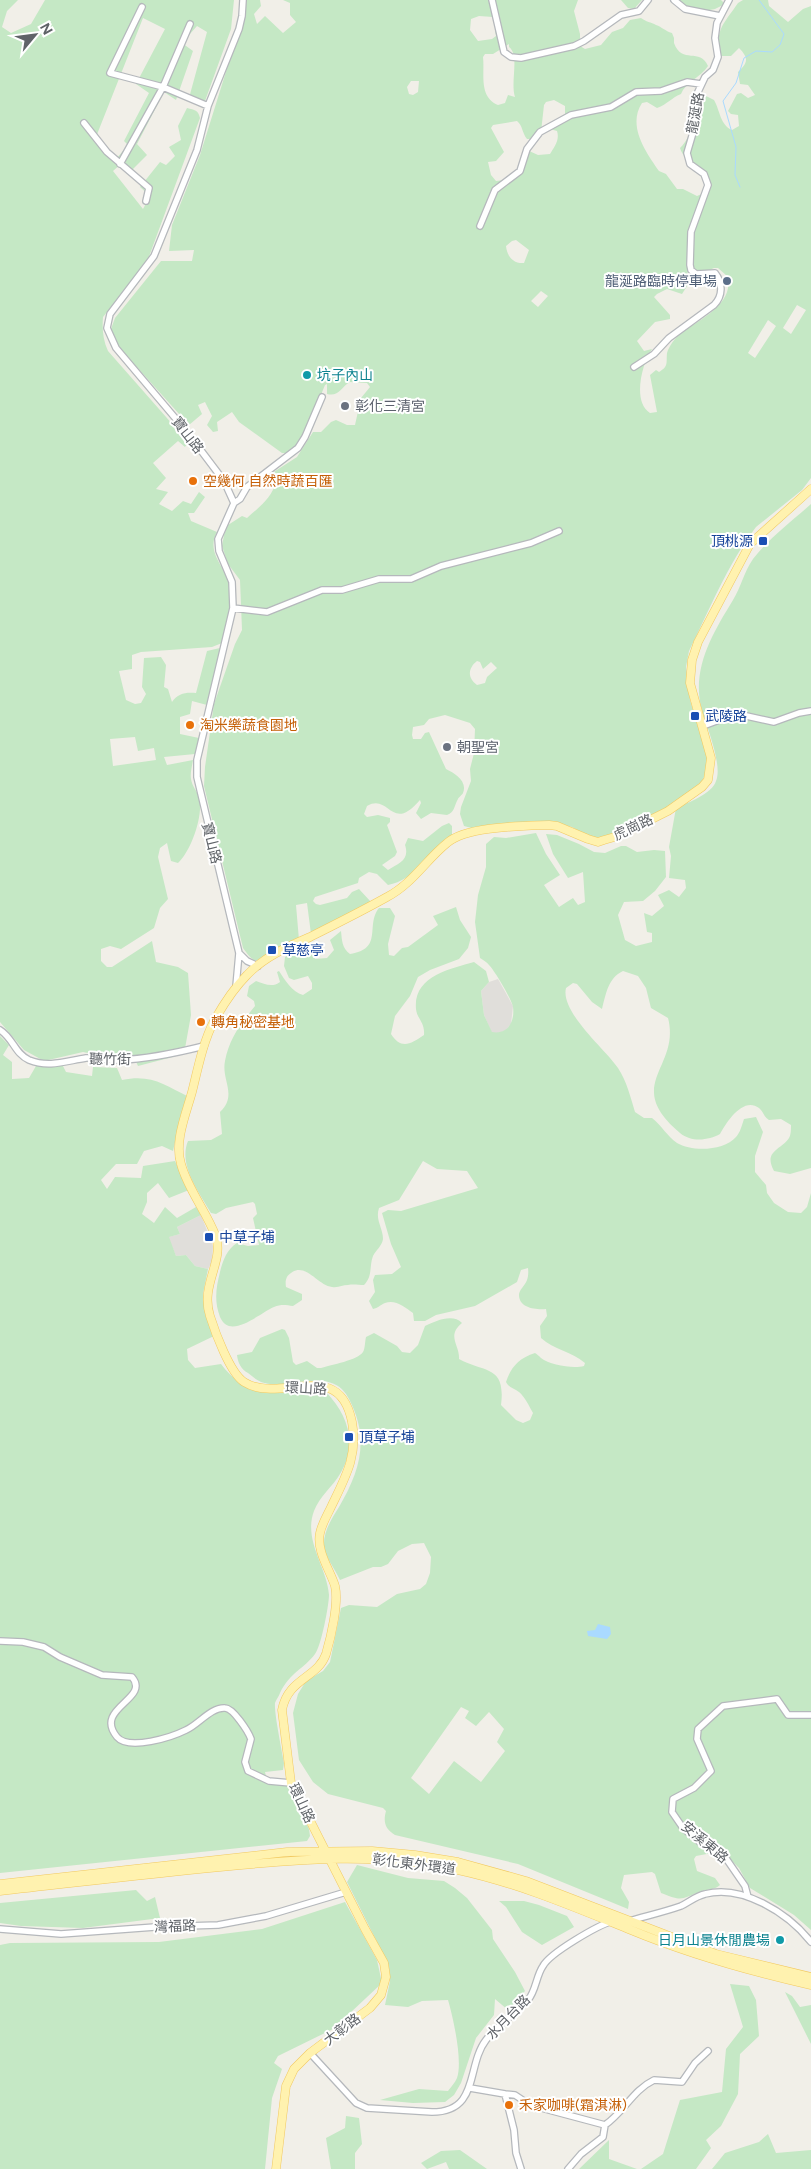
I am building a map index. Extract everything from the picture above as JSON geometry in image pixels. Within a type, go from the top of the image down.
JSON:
[{"type":"main road","name":"虎崗路","points":[[258,966],[276,952],[390,896],[410,882],[446,843],[464,832],[549,825],[557,826],[598,842],[618,836],[668,810],[702,787],[708,780],[711,758],[690,683],[692,660],[698,642],[750,544],[811,489]]},
{"type":"main road","name":"環山路","points":[[258,966],[236,988],[214,1021],[204,1046],[180,1138],[179,1154],[180,1163],[187,1179],[216,1238],[217,1257],[208,1285],[207,1300],[210,1316],[232,1369],[243,1381],[258,1387],[322,1387],[336,1390],[345,1401],[352,1422],[353,1447],[350,1467],[319,1535],[321,1549],[335,1587],[336,1595],[326,1654],[322,1663],[290,1689],[284,1699],[282,1710],[291,1783],[346,1892]]},
{"type":"main road","points":[[0,1880],[146,1871],[307,1855],[393,1856],[436,1870],[479,1871],[525,1884],[580,1905],[637,1919],[762,1979],[811,1989]]},
{"type":"main road","name":"彰化東外環道","points":[[0,1884],[307,1855],[437,1858],[525,1884],[628,1921],[715,1957],[811,1977]]},
{"type":"main road","points":[[0,1896],[146,1871]]},
{"type":"main road","name":"彰化東外環道","points":[[0,1891],[146,1871]]},
{"type":"main road","name":"大彰路","points":[[276,2169],[286,2086],[294,2069],[310,2053],[370,2008],[384,1988],[384,1963],[346,1892]]},
{"type":"main road","name":"彰化東外環道","points":[[580,1905],[609,1922],[630,1930],[811,1985]]},
{"type":"main road","points":[[715,1957],[811,1973]]},
{"type":"street","name":"寶山路","points":[[236,988],[239,953],[197,777],[198,760],[233,608],[232,582],[219,551],[218,539],[234,503],[224,481],[187,432],[116,348],[107,328],[110,314],[154,256],[197,150],[208,106],[239,29],[243,0]]},
{"type":"street","points":[[492,0],[504,52],[521,58],[574,46],[621,15],[639,11],[648,0]]},
{"type":"street","points":[[674,0],[686,9],[720,16]]},
{"type":"street","name":"龍涎路","points":[[634,367],[654,354],[669,338],[714,305],[719,300],[721,293],[721,282],[715,273],[696,274],[691,270],[691,232],[708,185],[704,174],[690,164],[686,153],[697,119],[697,94],[705,78],[713,70],[718,57],[715,38],[720,16],[729,0]]},
{"type":"street","points":[[142,7],[110,73],[163,87],[208,106]]},
{"type":"street","points":[[120,164],[163,87],[190,24]]},
{"type":"street","points":[[480,226],[495,190],[520,171],[527,148],[540,132],[571,115],[611,108],[636,92],[661,91],[687,82],[701,84]]},
{"type":"street","points":[[84,123],[107,152],[149,188],[146,201]]},
{"type":"street","points":[[234,503],[240,499],[247,488],[298,448],[305,437],[322,397]]},
{"type":"street","points":[[233,608],[267,612],[322,590],[342,590],[379,579],[410,579],[441,566],[531,543],[559,531]]},
{"type":"street","points":[[703,726],[730,716],[742,715],[774,722],[799,713],[811,711]]},
{"type":"street","points":[[239,953],[247,961],[258,966]]},
{"type":"street","name":"聽竹街","points":[[0,1030],[8,1037],[22,1057],[39,1064],[63,1063],[88,1058],[114,1061],[138,1060],[204,1046]]},
{"type":"street","points":[[0,1641],[23,1642],[44,1647],[60,1657],[102,1675],[132,1677],[137,1685],[136,1690],[130,1698],[116,1709],[112,1719],[114,1732],[118,1739],[126,1742],[135,1744],[164,1738],[187,1730],[218,1710],[225,1708],[234,1711],[251,1739],[245,1762],[248,1771],[269,1781],[291,1783]]},
{"type":"street","name":"安溪東路","points":[[748,1897],[741,1880],[723,1854],[702,1844],[683,1828],[672,1812],[673,1799],[694,1788],[711,1771],[697,1739],[698,1729],[723,1706],[777,1699],[788,1715],[811,1715]]},
{"type":"street","points":[[609,1922],[637,1919],[681,1905],[704,1894],[726,1891],[748,1897],[767,1906],[796,1925],[811,1942]]},
{"type":"street","name":"灣福路","points":[[0,1929],[61,1934],[155,1927],[218,1925],[266,1916],[346,1892]]},
{"type":"street","name":"水月台路","points":[[310,2053],[346,2095],[356,2103],[367,2108],[442,2112],[457,2104],[470,2088],[485,2041],[496,2028],[528,2000],[548,1959],[609,1922]]},
{"type":"street","points":[[568,2169],[581,2154],[603,2137],[605,2125],[612,2120],[632,2096],[654,2080],[682,2082],[695,2063],[708,2052]]},
{"type":"street","points":[[470,2088],[515,2095],[530,2105],[605,2125]]},
{"type":"street","points":[[505,2094],[514,2130],[516,2153],[521,2169]]},
{"type":"shaded area","points":[[498,979],[513,1006],[511,1024],[499,1034],[492,1033],[484,1015],[481,991],[489,982]]},
{"type":"shaded area","points":[[201,1215],[213,1246],[212,1262],[208,1269],[195,1266],[186,1255],[176,1256],[168,1237],[180,1234],[177,1227]]},
{"type":"green space","points":[[0,0],[18,0],[7,11],[2,27],[11,33],[31,24],[45,0],[234,0],[231,29],[205,101],[189,98],[207,32],[197,26],[182,43],[193,51],[176,100],[164,92],[137,144],[147,155],[130,172],[122,163],[113,171],[143,209],[150,196],[140,187],[160,162],[166,165],[175,156],[169,147],[181,140],[178,126],[187,108],[198,113],[200,118],[147,262],[103,317],[104,339],[108,351],[188,442],[185,447],[178,441],[153,463],[166,478],[156,489],[168,492],[159,504],[172,511],[183,501],[191,504],[199,492],[205,497],[194,513],[188,513],[191,521],[217,532],[214,548],[216,556],[231,585],[232,593],[230,611],[222,643],[212,647],[141,652],[132,655],[132,669],[119,671],[126,700],[135,704],[141,703],[146,694],[142,687],[144,658],[161,657],[166,665],[164,687],[168,689],[172,702],[182,694],[196,693],[207,651],[220,648],[207,705],[192,701],[190,714],[180,717],[180,734],[199,738],[195,754],[164,757],[167,765],[193,760],[191,779],[199,797],[200,813],[192,842],[178,863],[171,861],[167,843],[160,848],[158,857],[168,899],[160,908],[154,928],[121,949],[110,946],[101,949],[101,961],[107,967],[112,967],[152,941],[156,962],[178,967],[188,973],[191,1015],[184,1054],[138,1066],[134,1057],[117,1059],[83,1052],[44,1061],[24,1050],[0,1022]],"holes":[[[143,18],[165,29],[136,84],[149,93],[124,141],[128,145],[117,158],[94,142]],[[135,737],[138,751],[154,748],[156,760],[113,766],[110,739]]]},
{"type":"green space","points":[[244,0],[260,0],[261,6],[254,14],[257,24],[265,16],[283,33],[296,22],[290,15],[290,3],[283,0],[578,0],[574,11],[580,34],[580,46],[585,49],[601,45],[612,32],[623,28],[630,20],[641,18],[672,33],[677,50],[686,55],[700,57],[705,60],[708,66],[681,94],[664,105],[657,108],[647,102],[642,103],[636,121],[637,130],[644,147],[659,171],[666,174],[677,189],[683,189],[697,196],[704,193],[704,180],[680,148],[691,131],[698,97],[706,96],[714,100],[725,125],[732,130],[739,126],[738,115],[731,114],[728,111],[737,94],[741,93],[748,98],[755,95],[748,85],[740,84],[738,72],[744,66],[746,58],[739,48],[731,56],[719,56],[720,33],[725,22],[738,3],[743,0],[768,0],[769,6],[788,22],[803,9],[811,6],[811,478],[802,490],[756,527],[746,541],[728,572],[689,651],[686,667],[690,700],[708,759],[707,771],[700,785],[677,802],[612,838],[592,839],[572,827],[552,822],[479,830],[464,826],[460,814],[471,781],[470,769],[474,753],[475,729],[470,723],[445,715],[429,719],[424,725],[413,727],[413,739],[421,739],[425,733],[429,732],[446,769],[462,781],[464,785],[463,793],[458,798],[453,810],[447,815],[431,813],[421,819],[416,813],[421,803],[420,800],[403,813],[391,811],[381,804],[375,803],[367,806],[364,814],[367,817],[378,815],[390,818],[390,822],[387,825],[397,852],[395,856],[382,865],[388,870],[405,858],[405,845],[408,838],[423,841],[442,826],[449,823],[452,826],[452,835],[423,865],[406,878],[388,885],[377,874],[369,872],[359,878],[358,883],[315,897],[313,901],[320,905],[347,898],[352,892],[359,889],[371,902],[311,934],[307,903],[296,905],[299,940],[262,961],[253,959],[243,948],[204,786],[214,704],[235,644],[242,630],[240,580],[228,564],[222,546],[224,535],[228,525],[242,516],[247,518],[264,502],[274,488],[275,483],[265,479],[266,477],[297,457],[313,432],[321,432],[331,422],[336,420],[347,425],[355,425],[361,398],[370,387],[367,383],[350,382],[337,393],[331,395],[327,394],[327,384],[325,385],[302,441],[289,453],[282,453],[239,422],[232,412],[217,422],[218,431],[213,432],[207,425],[212,416],[205,402],[198,405],[202,414],[189,425],[117,345],[111,329],[115,318],[161,261],[192,261],[194,250],[169,251],[172,225],[200,155],[239,30]],"holes":[[[479,16],[493,17],[499,27],[495,30],[496,36],[492,39],[478,41],[470,30],[471,19]],[[509,44],[512,51],[514,56],[515,97],[508,95],[505,103],[498,105],[492,101],[485,91],[483,57],[485,54],[493,54]],[[411,81],[419,81],[418,92],[413,95],[409,94],[407,87]],[[554,100],[565,106],[565,114],[548,125],[550,129],[557,131],[558,134],[550,154],[538,155],[527,150],[516,172],[508,178],[496,181],[491,175],[488,162],[496,161],[504,152],[491,128],[493,125],[517,121],[527,139],[531,139],[541,132],[546,102]],[[516,240],[529,250],[524,263],[511,259],[506,246]],[[718,268],[727,276],[728,286],[726,295],[714,310],[677,337],[668,350],[664,368],[659,372],[656,370],[650,375],[657,412],[650,413],[641,400],[640,392],[642,373],[652,349],[644,351],[637,341],[655,322],[670,319],[670,315],[654,297],[667,289],[682,294],[691,280],[687,273],[692,270],[703,273]],[[541,291],[548,296],[538,307],[531,301]],[[797,305],[806,310],[791,334],[783,328]],[[768,320],[776,326],[755,358],[748,353]],[[477,661],[480,662],[483,669],[491,662],[497,668],[487,677],[485,683],[477,685],[470,676],[470,670]]]},
{"type":"green space","points":[[621,0],[642,0],[634,9],[628,8]]},
{"type":"green space","points":[[677,0],[721,0],[725,4],[715,9],[694,13]]},
{"type":"green space","points":[[811,504],[811,1168],[790,1174],[774,1171],[771,1164],[772,1155],[789,1138],[791,1125],[781,1119],[769,1120],[759,1108],[753,1105],[747,1105],[736,1112],[720,1134],[700,1140],[680,1133],[663,1116],[655,1101],[654,1088],[670,1035],[668,1018],[651,1008],[646,988],[638,976],[623,971],[618,974],[608,987],[602,1009],[592,1002],[577,984],[573,983],[566,988],[566,998],[570,1008],[585,1030],[618,1068],[626,1084],[635,1112],[644,1118],[652,1118],[677,1143],[699,1149],[708,1149],[731,1142],[739,1133],[744,1119],[756,1117],[763,1132],[755,1156],[755,1172],[766,1185],[767,1193],[774,1203],[788,1212],[801,1213],[807,1207],[811,1193],[811,1930],[794,1915],[750,1888],[739,1868],[728,1857],[712,1853],[696,1856],[694,1859],[697,1871],[715,1878],[720,1885],[714,1889],[702,1891],[685,1898],[674,1898],[661,1893],[655,1874],[652,1872],[624,1875],[621,1888],[629,1902],[628,1909],[518,1864],[395,1835],[386,1825],[386,1811],[383,1808],[328,1794],[313,1782],[299,1760],[293,1713],[298,1694],[306,1681],[323,1671],[330,1662],[341,1608],[349,1605],[377,1607],[397,1594],[420,1589],[426,1584],[430,1573],[431,1557],[424,1543],[412,1544],[398,1551],[388,1564],[381,1567],[373,1567],[340,1580],[324,1550],[324,1541],[328,1525],[352,1481],[360,1455],[361,1441],[359,1428],[349,1399],[341,1389],[332,1383],[308,1381],[272,1384],[261,1382],[242,1368],[237,1355],[252,1352],[260,1338],[282,1329],[285,1330],[289,1338],[293,1362],[296,1365],[307,1361],[317,1368],[321,1368],[350,1360],[360,1355],[364,1351],[366,1337],[374,1333],[397,1346],[402,1352],[410,1353],[418,1345],[425,1326],[444,1319],[454,1319],[462,1323],[457,1328],[454,1336],[459,1359],[492,1372],[497,1377],[502,1392],[501,1405],[516,1420],[523,1423],[530,1420],[533,1413],[521,1394],[506,1382],[516,1364],[535,1353],[550,1363],[562,1366],[579,1367],[584,1366],[585,1363],[541,1338],[540,1326],[547,1316],[546,1309],[525,1305],[522,1303],[519,1295],[528,1278],[528,1268],[521,1270],[517,1282],[475,1306],[436,1315],[425,1321],[414,1321],[413,1313],[403,1306],[392,1302],[373,1309],[369,1301],[375,1292],[373,1280],[375,1275],[392,1274],[401,1267],[391,1244],[382,1213],[388,1210],[401,1211],[478,1188],[467,1171],[437,1169],[423,1161],[399,1200],[379,1208],[378,1216],[383,1239],[373,1256],[370,1275],[364,1285],[327,1286],[307,1272],[296,1270],[287,1277],[286,1287],[302,1294],[302,1300],[293,1306],[281,1305],[274,1307],[238,1326],[225,1324],[220,1317],[216,1300],[220,1272],[226,1255],[237,1243],[248,1246],[259,1245],[253,1218],[257,1214],[255,1204],[253,1202],[226,1208],[216,1214],[211,1213],[191,1178],[186,1159],[186,1150],[188,1141],[211,1140],[222,1134],[220,1112],[228,1100],[228,1087],[224,1068],[225,1061],[229,1046],[236,1032],[255,1006],[254,1001],[247,996],[249,986],[256,981],[268,985],[277,984],[280,982],[277,972],[279,971],[292,988],[303,995],[312,989],[312,983],[308,976],[294,980],[289,978],[284,966],[285,957],[303,949],[311,950],[315,959],[327,958],[334,950],[330,940],[341,931],[343,944],[347,952],[350,954],[360,951],[367,947],[370,942],[373,922],[379,908],[390,908],[395,916],[388,944],[389,955],[394,956],[402,948],[408,947],[438,925],[433,916],[456,907],[460,920],[471,937],[468,948],[459,959],[430,970],[418,977],[410,996],[395,1016],[391,1034],[395,1039],[402,1044],[406,1044],[424,1035],[416,1009],[420,989],[427,981],[444,971],[474,962],[486,971],[489,982],[481,991],[484,1015],[492,1032],[502,1031],[509,1026],[513,1017],[512,1003],[495,973],[480,958],[475,922],[478,895],[486,867],[486,844],[494,837],[506,838],[536,833],[546,854],[560,875],[544,885],[559,907],[573,898],[578,905],[585,902],[583,872],[568,878],[553,854],[546,834],[557,835],[594,852],[605,853],[621,846],[626,846],[637,852],[665,851],[666,877],[655,891],[643,901],[624,902],[618,915],[625,940],[636,946],[652,942],[652,933],[647,932],[644,913],[652,916],[664,906],[658,895],[669,890],[679,897],[686,888],[685,880],[669,878],[671,856],[669,847],[676,808],[699,798],[710,790],[714,786],[718,774],[716,755],[701,707],[699,692],[699,678],[706,651],[753,559],[773,537]],"holes":[[[461,1707],[469,1711],[465,1718],[476,1726],[489,1712],[504,1729],[497,1742],[505,1751],[481,1782],[454,1761],[429,1794],[411,1778]]]},
{"type":"green space","points":[[0,1036],[9,1045],[3,1055],[12,1062],[12,1079],[29,1078],[36,1066],[63,1066],[66,1072],[92,1076],[93,1067],[117,1068],[122,1080],[142,1078],[150,1080],[189,1097],[182,1111],[173,1151],[162,1146],[144,1151],[137,1164],[116,1164],[101,1180],[107,1189],[115,1177],[141,1178],[143,1166],[175,1161],[189,1190],[169,1198],[158,1183],[147,1193],[147,1202],[142,1214],[154,1223],[165,1207],[177,1218],[196,1207],[201,1215],[177,1227],[180,1234],[169,1237],[176,1256],[186,1255],[195,1266],[208,1269],[203,1294],[214,1336],[187,1349],[188,1360],[195,1368],[221,1364],[233,1377],[244,1385],[256,1390],[268,1392],[326,1392],[334,1401],[345,1420],[349,1441],[345,1463],[340,1474],[316,1506],[311,1522],[313,1543],[329,1595],[324,1626],[315,1654],[288,1680],[275,1702],[284,1763],[283,1770],[265,1772],[267,1780],[288,1786],[309,1829],[310,1836],[307,1841],[0,1873]]},
{"type":"green space","points":[[357,1865],[408,1878],[444,1881],[455,1888],[467,1898],[492,1930],[493,1939],[525,1991],[508,2010],[495,1999],[494,2015],[476,2038],[461,2083],[454,2095],[445,2102],[413,2103],[380,2100],[419,2089],[448,2091],[454,2084],[459,2070],[458,2050],[448,2000],[422,2001],[408,2007],[385,2005],[390,1981],[389,1966],[347,1882]]},
{"type":"green space","points":[[136,1890],[147,1901],[155,1897],[160,1918],[83,1928],[21,1926],[0,1923],[0,1903]]},
{"type":"green space","points":[[499,1901],[524,1901],[539,1905],[567,1916],[574,1927],[542,1945],[522,1932],[506,1907]]},
{"type":"green space","points":[[345,1902],[377,1960],[382,1983],[333,2029],[278,2056],[274,2063],[282,2069],[272,2098],[265,2169],[0,2169],[0,1945],[10,1943],[159,1942],[262,1929]]},
{"type":"green space","points":[[730,1984],[749,1986],[756,2000],[759,2036],[740,2054],[738,2094],[721,2126],[706,2140],[711,2148],[696,2169],[641,2169],[663,2154],[680,2100],[722,2092],[726,2049],[743,2027]]},
{"type":"green space","points":[[785,1992],[792,1996],[800,2007],[811,2005],[811,2044]]},
{"type":"green space","points":[[346,2116],[359,2118],[362,2144],[355,2153],[355,2169],[331,2169],[326,2138],[345,2128]]},
{"type":"green space","points":[[768,2134],[776,2153],[811,2150],[811,2169],[712,2169],[725,2153],[759,2142]]},
{"type":"green space","points":[[609,2140],[609,2159],[637,2169],[579,2169]]},
{"type":"green space","points":[[460,2150],[487,2169],[449,2169],[446,2162],[427,2169],[421,2163],[441,2151]]},
{"type":"water","points":[[598,1624],[610,1627],[611,1634],[607,1639],[588,1636],[587,1631],[595,1630]]},
{"type":"waterway","points":[[740,187],[735,175],[736,147],[723,101],[736,83],[744,58],[756,51],[772,52],[780,45],[784,34],[759,0]]},
{"type":"place","name":"龍涎路臨時停車場","points":[[727,281]]},
{"type":"place","name":"坑子內山","points":[[307,375]]},
{"type":"place","name":"彰化三清宮","points":[[345,406]]},
{"type":"place","name":"空幾何 自然時蔬百匯","points":[[193,481]]},
{"type":"place","name":"頂桃源","points":[[763,541]]},
{"type":"place","name":"武陵路","points":[[695,716]]},
{"type":"place","name":"淘米樂蔬食園地","points":[[190,725]]},
{"type":"place","name":"朝聖宮","points":[[447,747]]},
{"type":"place","name":"草慈亭","points":[[272,950]]},
{"type":"place","name":"轉角秘密基地","points":[[201,1022]]},
{"type":"place","name":"中草子埔","points":[[209,1237]]},
{"type":"place","name":"頂草子埔","points":[[349,1437]]},
{"type":"place","name":"日月山景休閒農場","points":[[780,1940]]},
{"type":"place","name":"禾家咖啡(霜淇淋)","points":[[509,2105]]}]
